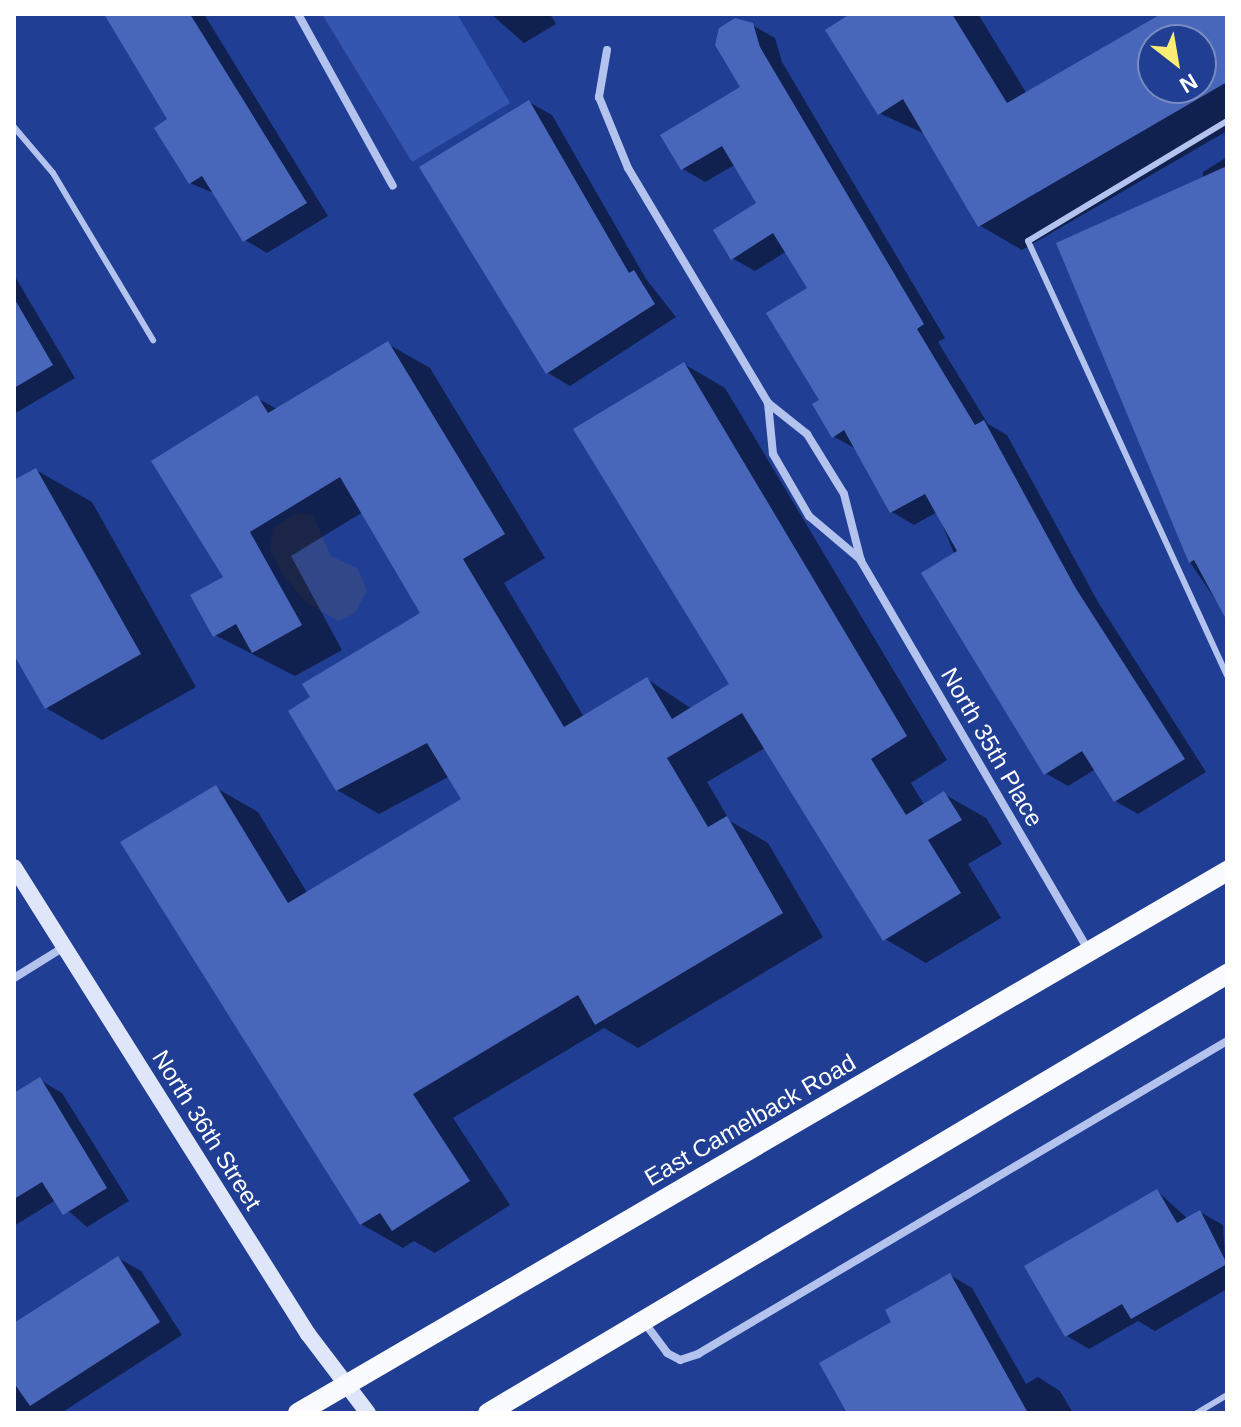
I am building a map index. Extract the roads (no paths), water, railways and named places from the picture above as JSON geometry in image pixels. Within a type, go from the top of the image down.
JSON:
[{"type":"main road","name":"North 36th Street","points":[[14,867],[308,1334],[368,1413]]},
{"type":"main road","name":"East Camelback Road","points":[[298,1413],[1227,871]]},
{"type":"main road","points":[[488,1413],[1227,974]]},
{"type":"street","points":[[298,14],[393,186]]},
{"type":"street","name":"North 35th Place","points":[[607,50],[599,97],[608,131],[768,403],[807,434],[844,494],[861,561],[1090,953]]},
{"type":"street","name":"North 35th Place","points":[[768,403],[773,454],[809,516],[861,561]]},
{"type":"street","points":[[14,978],[64,947]]},
{"type":"street","points":[[643,1321],[667,1353],[680,1360],[698,1354],[1227,1041]]},
{"type":"lane","points":[[1227,121],[1028,241],[1227,676]]},
{"type":"lane","points":[[14,127],[53,173],[153,340]]},
{"type":"lane","points":[[1197,1413],[1227,1395]]}]
